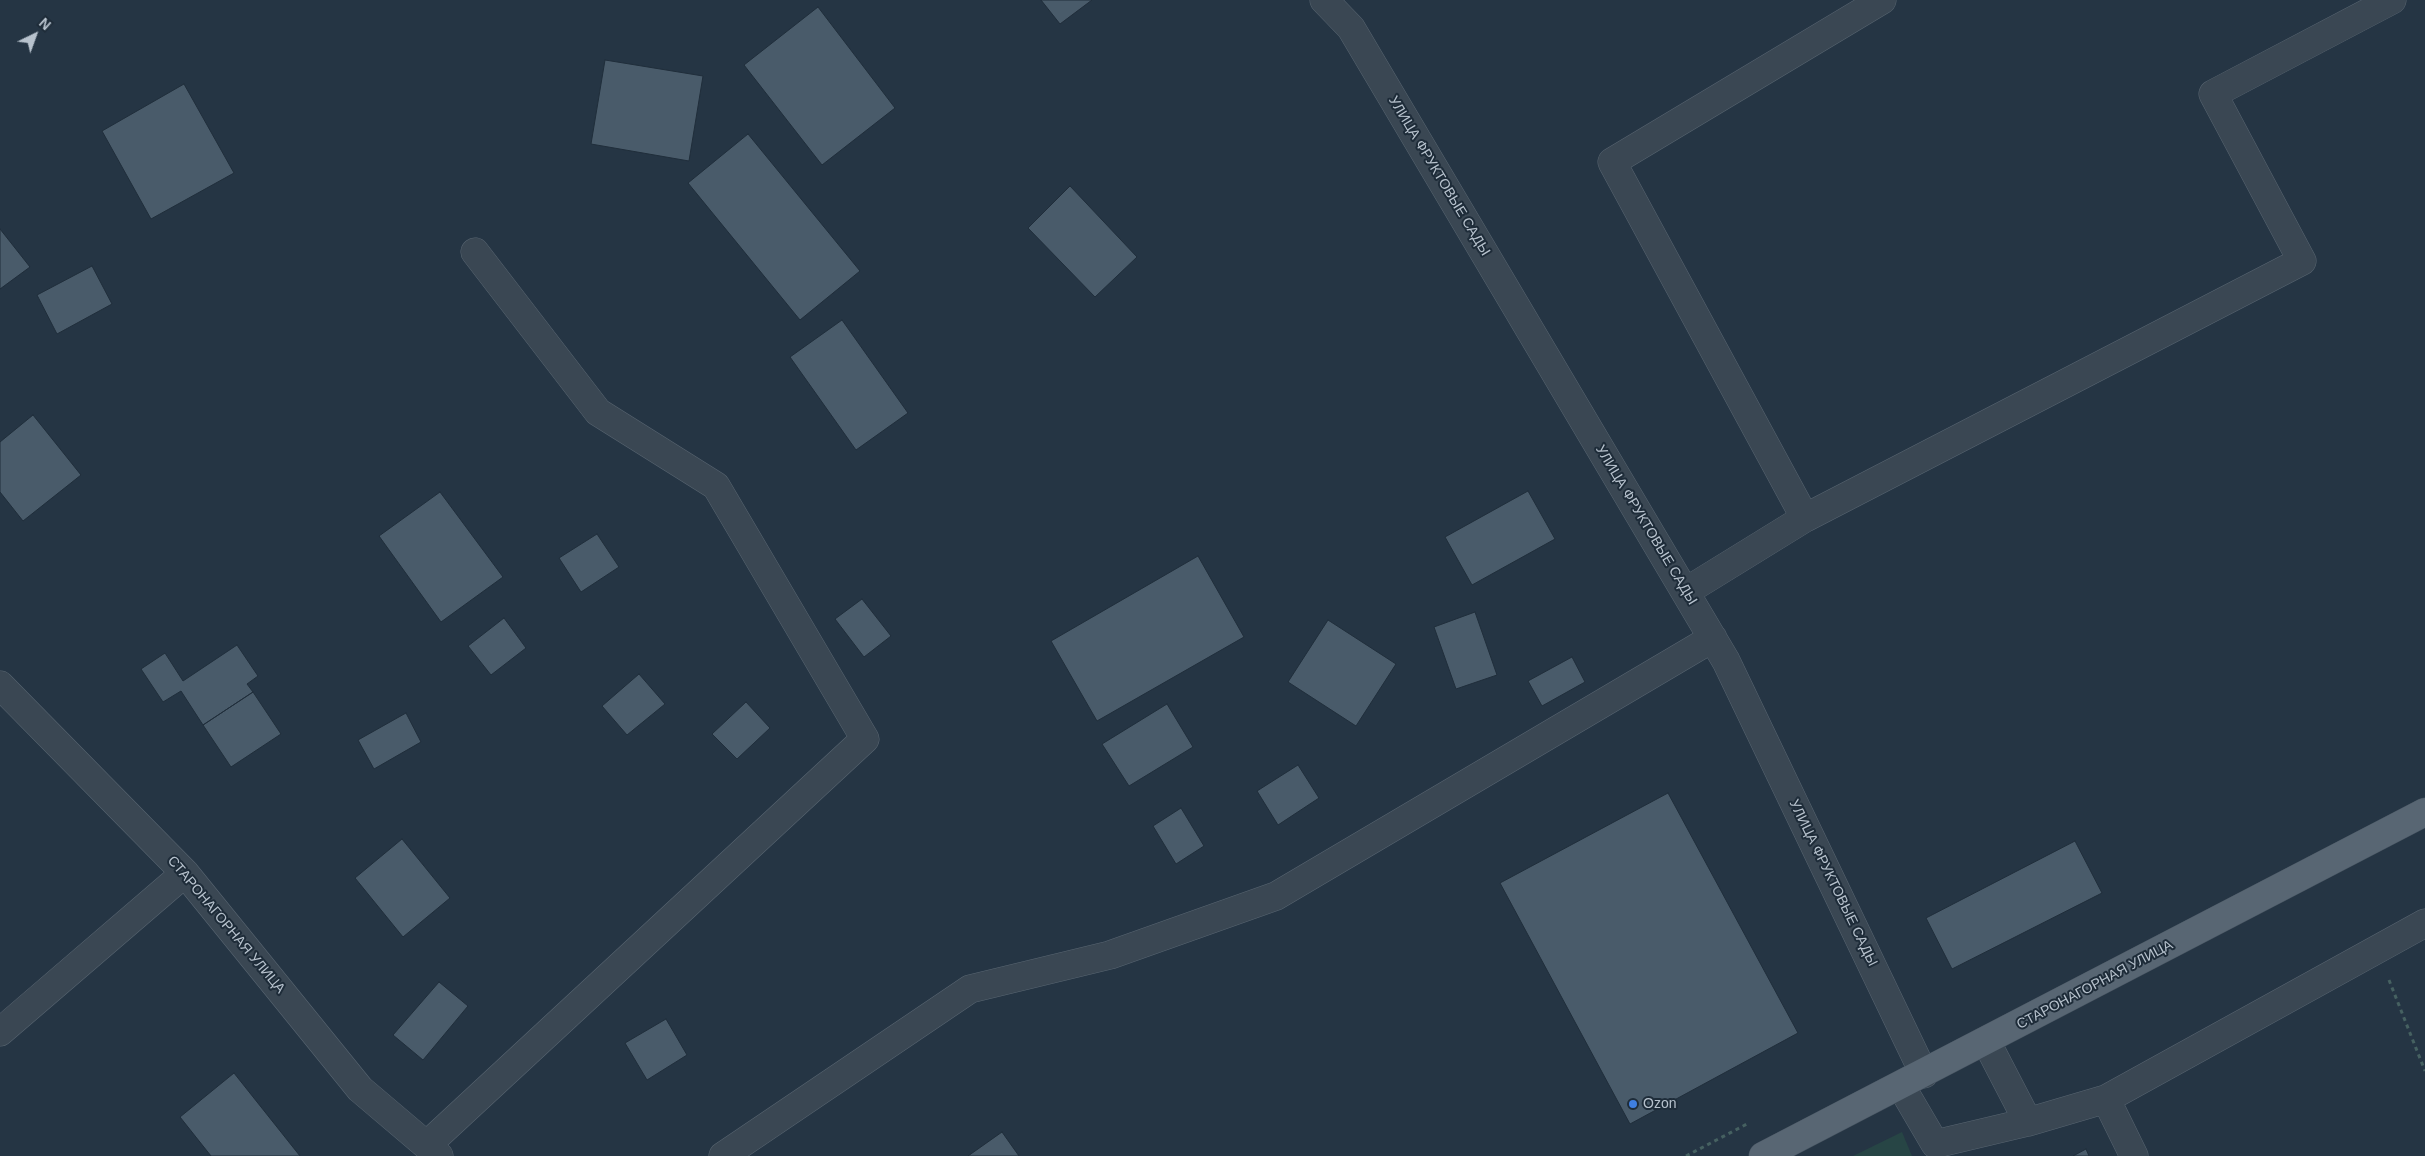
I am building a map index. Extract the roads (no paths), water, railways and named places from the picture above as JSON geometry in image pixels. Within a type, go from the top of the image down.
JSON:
[{"type":"main road","name":"СТАРОНАГОРНАЯ УЛИЦА","points":[[1763,1156],[1913,1080],[2425,812]]},
{"type":"street","name":"УЛИЦА ФРУКТОВЫЕ САДЫ","points":[[1324,0],[1351,28],[1731,670],[1913,1080],[1935,1144],[2028,1122]]},
{"type":"street","points":[[1805,518],[1612,162],[1882,0]]},
{"type":"street","points":[[1686,592],[1805,518],[2302,261],[2213,94],[2392,0]]},
{"type":"street","points":[[433,1150],[865,740],[716,486],[598,412],[475,252]]},
{"type":"street","points":[[723,1156],[970,990],[1110,955],[1276,896],[1713,638]]},
{"type":"street","name":"СТАРОНАГОРНАЯ УЛИЦА","points":[[0,685],[185,873],[360,1089],[433,1150]]},
{"type":"street","points":[[0,1032],[185,873]]},
{"type":"street","points":[[1986,1042],[2028,1122],[2106,1099],[2425,923]]},
{"type":"street","points":[[2106,1099],[2134,1156]]},
{"type":"place","name":"Ozon","points":[[1633,1104]]}]
